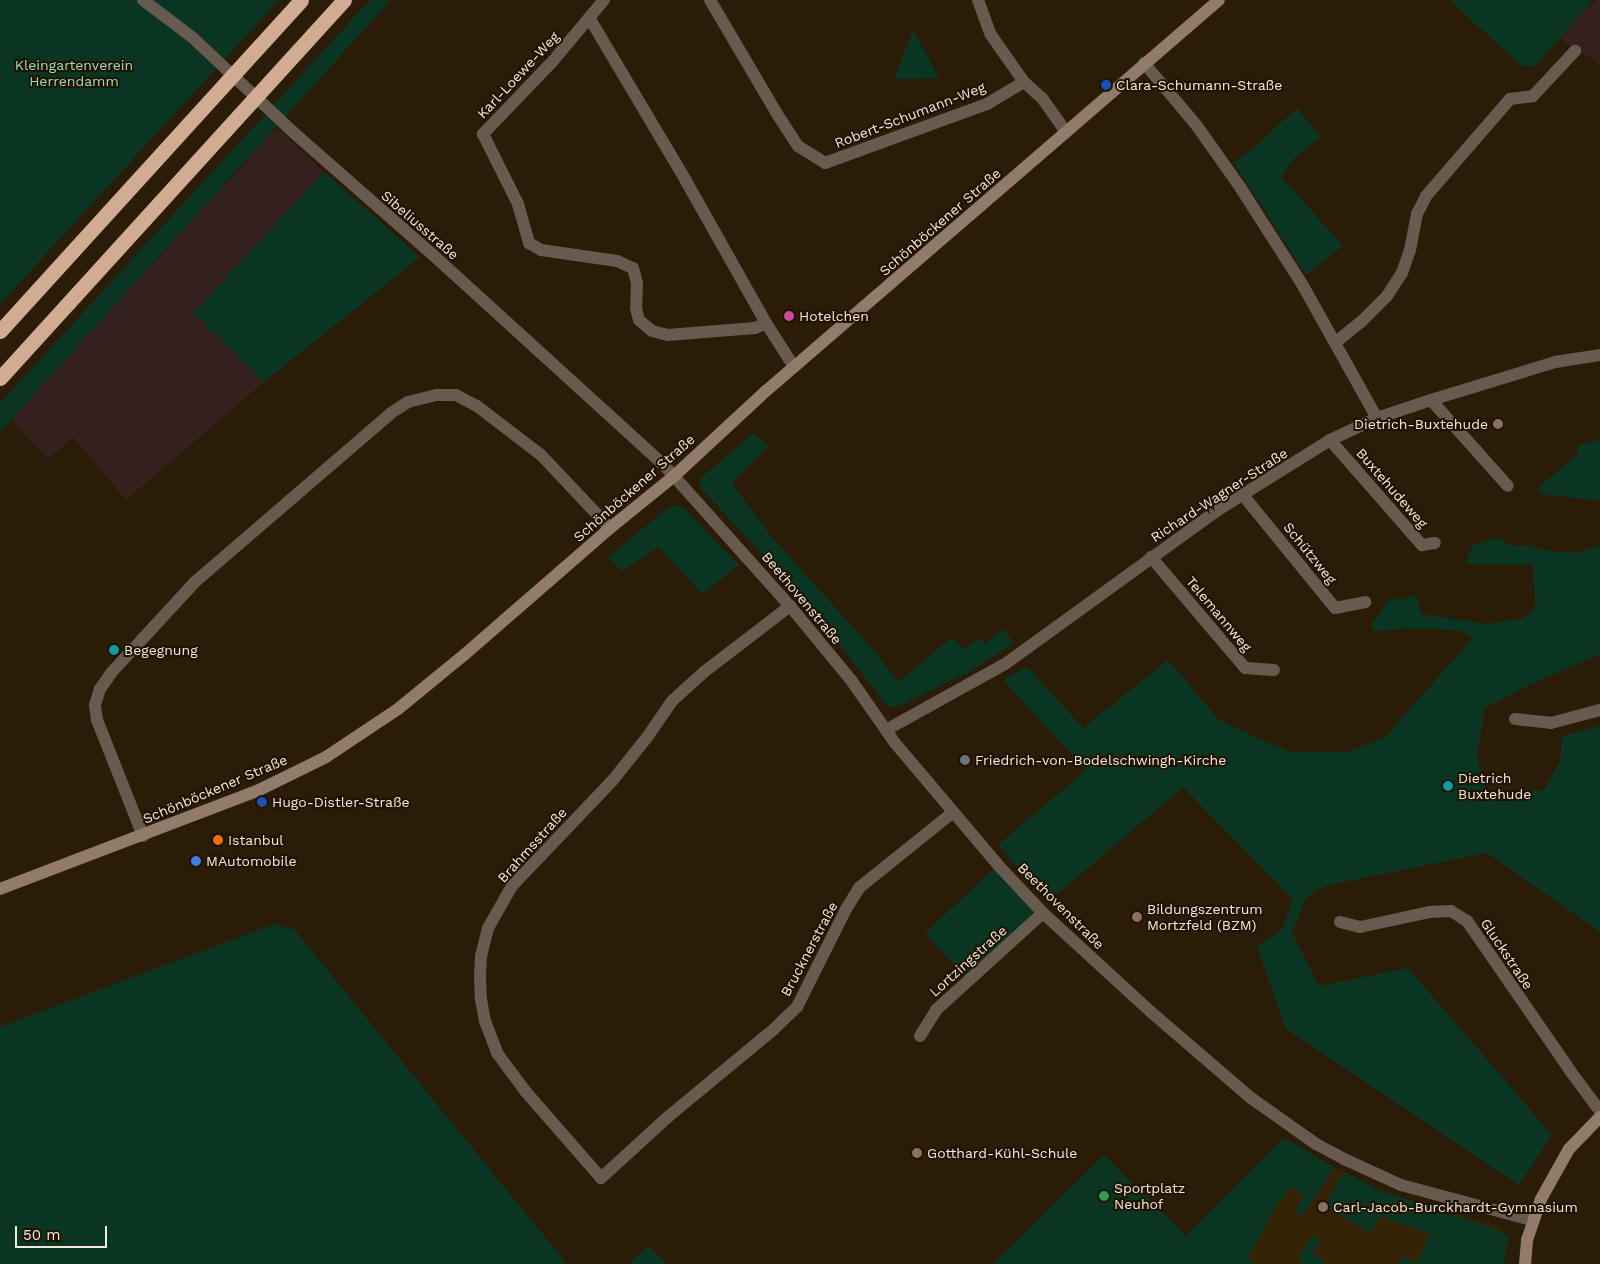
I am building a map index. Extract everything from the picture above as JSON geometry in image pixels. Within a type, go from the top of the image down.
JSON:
[{"type":"highway","points":[[0,331],[301,0]]},
{"type":"highway","points":[[0,378],[344,0]]},
{"type":"main road","name":"Schönböckener Straße","points":[[0,889],[257,791],[330,754],[398,709],[610,528],[673,477],[718,433],[1219,0]]},
{"type":"main road","points":[[1525,1264],[1527,1240],[1532,1220],[1569,1149],[1600,1116]]},
{"type":"street","name":"Sibeliusstraße","points":[[143,0],[193,38],[293,132],[432,254],[652,454],[673,477]]},
{"type":"street","name":"Karl-Loewe-Weg","points":[[604,0],[590,19],[518,99],[483,134],[518,204],[529,243],[541,250],[617,261],[633,268],[636,283],[636,308],[639,320],[652,330],[668,335],[755,328],[766,323]]},
{"type":"street","name":"Robert-Schumann-Weg","points":[[710,0],[798,146],[825,163],[987,104],[1024,82]]},
{"type":"street","points":[[978,0],[991,36],[1024,82],[1042,98],[1066,132]]},
{"type":"street","points":[[590,19],[794,368]]},
{"type":"street","points":[[1336,342],[1362,322],[1387,296],[1402,273],[1410,250],[1417,214],[1426,196],[1510,99],[1533,96],[1575,51]]},
{"type":"street","points":[[1144,63],[1198,126],[1227,169],[1302,284],[1377,418]]},
{"type":"street","name":"Richard-Wagner-Straße","points":[[886,730],[1005,664],[1151,557],[1242,494],[1330,440],[1377,418],[1430,400],[1555,362],[1600,355]]},
{"type":"street","points":[[142,836],[97,720],[95,705],[100,689],[111,672],[202,576],[391,413],[408,402],[436,395],[456,395],[477,406],[540,455],[610,528]]},
{"type":"street","points":[[1430,400],[1508,486]]},
{"type":"street","name":"Buxtehudeweg","points":[[1330,440],[1422,545],[1435,543]]},
{"type":"street","name":"Beethovenstraße","points":[[673,477],[790,606],[851,680],[886,730],[952,813],[1043,914],[1241,1089],[1316,1144],[1401,1185],[1532,1220]]},
{"type":"street","name":"Schützweg","points":[[1242,494],[1335,608],[1365,602]]},
{"type":"street","name":"Telemannweg","points":[[1151,557],[1245,668],[1274,670]]},
{"type":"street","name":"Brahmsstraße","points":[[601,1178],[543,1113],[497,1053],[485,1021],[480,1000],[481,956],[486,933],[512,886],[613,780],[648,736],[672,701],[698,677],[790,606]]},
{"type":"street","points":[[1515,719],[1551,723],[1600,710]]},
{"type":"street","name":"Brucknerstraße","points":[[601,1178],[669,1116],[774,1029],[797,1007],[846,909],[860,887],[952,813]]},
{"type":"street","name":"Gluckstraße","points":[[1340,922],[1360,927],[1430,912],[1451,911],[1467,921],[1600,1111]]},
{"type":"street","name":"Lortzingstraße","points":[[920,1036],[936,1010],[1043,914]]},
{"type":"shaded area","points":[[1596,0],[1600,0],[1600,66],[1587,55],[1575,51],[1561,37]]},
{"type":"shaded area","points":[[277,128],[324,172],[193,313],[264,382],[126,500],[73,437],[48,459],[11,420]]},
{"type":"shaded area","name":"Carl-Jacob-Burckhardt-Gymnasium","points":[[1329,1164],[1382,1191],[1501,1227],[1504,1232],[1498,1264],[1211,1264],[1198,1222]]},
{"type":"green space","name":"Kleingartenverein Herrendamm","points":[[0,0],[141,0],[195,49],[146,0],[279,0],[0,304]]},
{"type":"green space","points":[[370,0],[391,0],[0,432],[0,403]]},
{"type":"green space","points":[[1449,0],[1593,0],[1536,66],[1522,66]]},
{"type":"green space","points":[[913,30],[939,78],[894,79]]},
{"type":"green space","points":[[1297,108],[1321,137],[1293,159],[1281,177],[1343,246],[1306,275],[1233,162],[1250,151]]},
{"type":"green space","points":[[324,172],[420,257],[264,382],[193,313]]},
{"type":"green space","points":[[753,433],[769,446],[732,483],[770,535],[877,654],[898,682],[952,637],[964,650],[979,638],[986,644],[1003,629],[1014,643],[972,670],[900,706],[891,707],[885,703],[805,601],[700,487],[701,478]]},
{"type":"green space","points":[[1600,440],[1600,501],[1541,494],[1538,488],[1577,455],[1578,445]]},
{"type":"green space","points":[[672,505],[683,507],[739,565],[702,594],[659,547],[622,571],[608,557]]},
{"type":"green space","points":[[1499,537],[1511,546],[1529,545],[1542,550],[1576,553],[1600,545],[1600,654],[1532,684],[1485,708],[1477,755],[1486,792],[1544,790],[1560,761],[1563,736],[1600,726],[1600,932],[1487,853],[1328,885],[1314,891],[1304,901],[1292,933],[1319,986],[1408,968],[1552,1135],[1519,1185],[1286,1029],[1257,947],[1282,929],[1293,900],[1183,787],[1048,902],[998,845],[1086,770],[1003,680],[1027,666],[1083,728],[1168,660],[1218,719],[1291,752],[1348,752],[1385,737],[1473,638],[1461,631],[1425,628],[1374,631],[1371,625],[1391,598],[1401,600],[1416,595],[1421,614],[1486,624],[1524,618],[1535,609],[1533,565],[1465,564],[1472,546]]},
{"type":"green space","points":[[998,865],[1043,913],[970,981],[925,933]]},
{"type":"green space","points":[[275,924],[294,929],[567,1264],[0,1264],[0,1027]]},
{"type":"green space","points":[[1284,1138],[1334,1167],[1303,1213],[1294,1214],[1304,1194],[1290,1187],[1281,1202],[1279,1201],[1247,1259],[1256,1264],[993,1264],[1104,1155],[1186,1236]]},
{"type":"green space","points":[[1344,1172],[1382,1191],[1492,1228],[1509,1236],[1504,1264],[1398,1264],[1402,1256],[1417,1263],[1430,1234],[1380,1216],[1371,1233],[1324,1206]]},
{"type":"green space","points":[[1312,1235],[1320,1241],[1313,1252],[1326,1264],[1303,1264],[1299,1258]]},
{"type":"green space","points":[[649,1246],[667,1264],[628,1264]]},
{"type":"place","name":"Clara-Schumann-Straße","points":[[1106,85]]},
{"type":"place","name":"Hotelchen","points":[[789,316]]},
{"type":"place","name":"Dietrich-Buxtehude","points":[[1498,424]]},
{"type":"place","name":"Begegnung","points":[[114,650]]},
{"type":"place","name":"Friedrich-von-Bodelschwingh-Kirche","points":[[965,760]]},
{"type":"place","name":"Dietrich Buxtehude","points":[[1448,786]]},
{"type":"place","name":"Hugo-Distler-Straße","points":[[262,802]]},
{"type":"place","name":"Istanbul","points":[[218,840]]},
{"type":"place","name":"MAutomobile","points":[[196,861]]},
{"type":"place","name":"Bildungszentrum Mortzfeld (BZM)","points":[[1137,917]]},
{"type":"place","name":"Gotthard-Kühl-Schule","points":[[917,1153]]},
{"type":"place","name":"Sportplatz Neuhof","points":[[1104,1196]]},
{"type":"place","name":"Carl-Jacob-Burckhardt-Gymnasium","points":[[1323,1207]]}]
